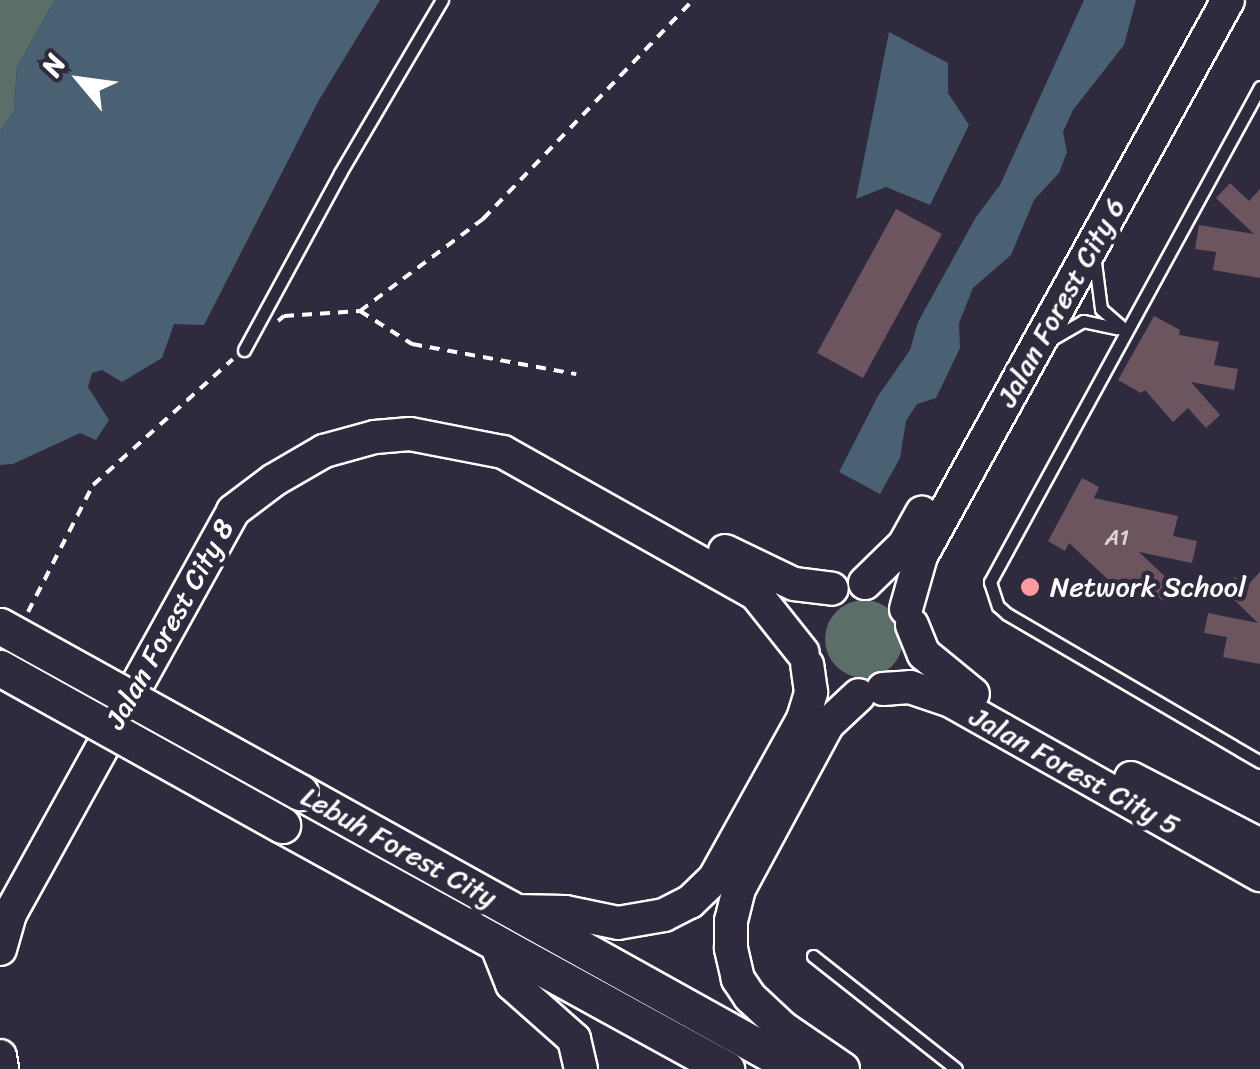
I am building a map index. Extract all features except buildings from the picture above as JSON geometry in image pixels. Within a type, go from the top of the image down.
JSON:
[{"type":"main road","name":"Lebuh Forest City","points":[[13,621],[300,792],[726,1069]]},
{"type":"main road","name":"Lebuh Forest City","points":[[0,668],[282,826],[504,926],[798,1069]]},
{"type":"street","name":"Jalan Forest City 6","points":[[865,583],[904,545],[1205,0]]},
{"type":"street","name":"Jalan Forest City 6","points":[[909,617],[922,556],[1228,0]]},
{"type":"street","name":"Jalan Forest City 8","points":[[0,886],[216,496],[261,461],[316,430],[371,414],[411,411],[512,430],[760,570],[794,584],[832,589]]},
{"type":"street","name":"Jalan Forest City 8","points":[[0,949],[10,914],[232,512],[274,480],[324,451],[375,437],[410,434],[503,452],[756,594],[805,659]]},
{"type":"street","points":[[580,1069],[574,1039],[512,984],[504,926],[565,912],[618,923],[664,914],[690,902],[714,879],[803,718],[811,692],[805,659],[806,616],[832,589],[865,583],[882,588],[909,617],[909,662],[828,724],[739,889],[731,921],[730,948],[738,979],[750,997],[782,1027],[843,1069]]},
{"type":"street","name":"Jalan Forest City 5","points":[[909,617],[924,654],[960,687],[1260,845]]},
{"type":"street","points":[[805,659],[824,684],[871,692]]},
{"type":"street","name":"Jalan Forest City 5","points":[[871,692],[910,688],[951,701],[1260,875]]},
{"type":"street","points":[[0,1056],[2,1069]]},
{"type":"lane","points":[[244,350],[340,173],[442,0]]},
{"type":"lane","points":[[1260,87],[994,569],[992,594],[1008,614],[1260,762]]},
{"type":"lane","points":[[1098,236],[1096,292],[1102,309],[1126,330]]},
{"type":"lane","points":[[1036,348],[1083,321],[1126,330]]},
{"type":"lane","points":[[813,956],[956,1069]]},
{"type":"path","points":[[13,621],[93,485],[284,316],[360,311],[482,219],[692,0]]},
{"type":"path","points":[[360,311],[412,344],[576,374]]},
{"type":"green space","points":[[0,0],[55,0],[17,67],[14,111],[0,132]]},
{"type":"green space","points":[[864,600],[879,603],[891,612],[900,624],[900,654],[891,666],[879,675],[864,678],[849,675],[837,666],[828,654],[825,639],[828,624],[837,612],[849,603]]},
{"type":"water","points":[[55,0],[380,0],[319,100],[204,325],[174,324],[162,358],[122,382],[102,370],[92,373],[88,387],[109,420],[96,440],[80,433],[13,464],[0,465],[0,132],[14,111],[17,67]]},
{"type":"water","points":[[1084,0],[1136,0],[1124,45],[1073,110],[1063,132],[1067,152],[1059,173],[1034,200],[1011,255],[973,288],[959,323],[960,348],[936,398],[917,404],[906,421],[900,458],[880,494],[839,472],[878,396],[910,350],[918,322],[976,217],[1000,185]]},
{"type":"water","points":[[889,32],[948,63],[948,93],[969,125],[930,205],[886,187],[856,199]]},
{"type":"place","name":"Network School","points":[[1030,587]]}]
